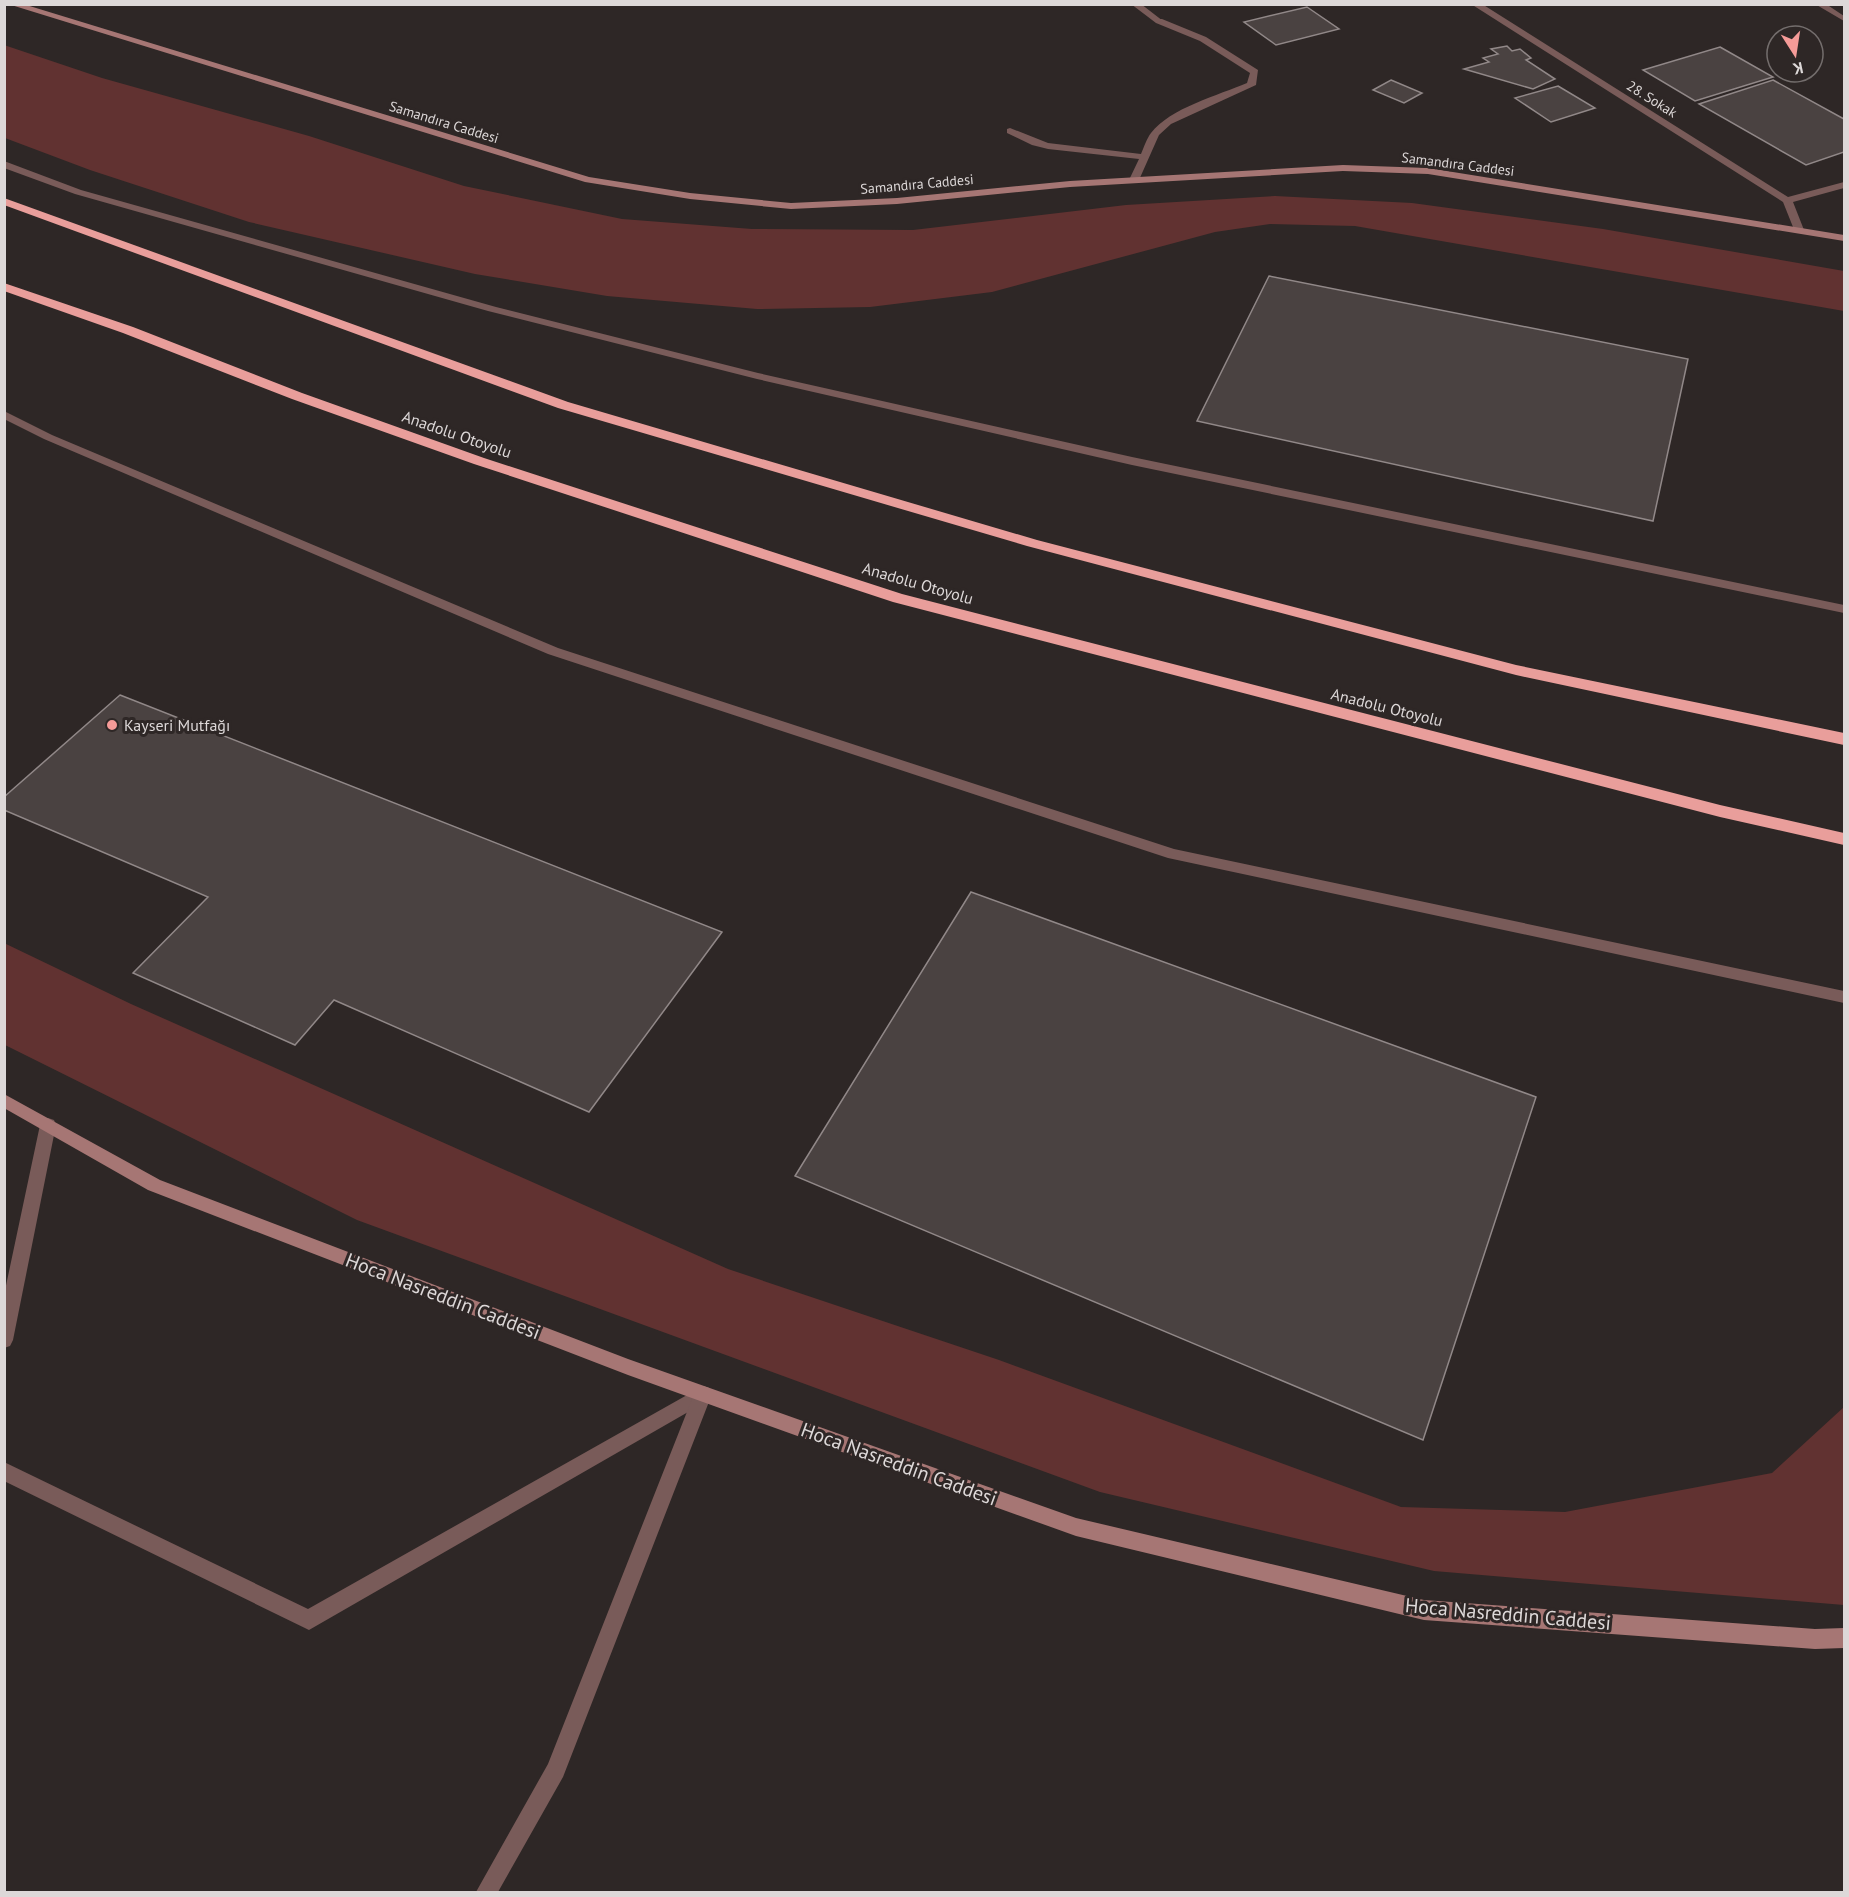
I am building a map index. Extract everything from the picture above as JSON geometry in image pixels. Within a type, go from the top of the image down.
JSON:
[{"type":"highway","points":[[4,201],[563,405],[1032,543],[1516,670],[1845,739]]},
{"type":"highway","name":"Anadolu Otoyolu","points":[[4,287],[128,330],[297,396],[479,461],[898,598],[1720,811],[1845,839]]},
{"type":"main road","name":"Samandıra Caddesi","points":[[12,4],[600,182],[690,196],[791,206],[897,201],[1070,184],[1343,168],[1428,171],[1845,238]]},
{"type":"main road","name":"Hoca Nasreddin Caddesi","points":[[4,1100],[154,1185],[703,1394],[1076,1527],[1424,1610],[1803,1638],[1845,1638]]},
{"type":"street","points":[[1134,180],[1155,134],[1168,122],[1188,111],[1251,85],[1255,72],[1203,39],[1159,21],[1136,4]]},
{"type":"street","name":"28. Sokak","points":[[1475,4],[1787,200]]},
{"type":"street","points":[[1819,4],[1845,19]]},
{"type":"street","points":[[1010,131],[1035,143],[1048,146],[1144,157]]},
{"type":"street","points":[[4,164],[78,192],[480,306],[758,376],[1132,461],[1845,609]]},
{"type":"street","points":[[1799,230],[1787,200],[1845,185]]},
{"type":"street","points":[[4,414],[57,441],[553,651],[1173,854],[1845,997]]},
{"type":"street","points":[[4,1340],[48,1125]]},
{"type":"street","points":[[4,1471],[309,1620],[703,1394]]},
{"type":"street","points":[[486,1893],[556,1770],[703,1394]]},
{"type":"shaded area","points":[[4,45],[102,78],[309,136],[464,186],[622,219],[752,229],[913,230],[1126,205],[1275,196],[1412,203],[1603,229],[1844,271],[1844,311],[1355,226],[1270,224],[1215,232],[992,292],[870,307],[757,309],[607,296],[475,274],[249,222],[90,170],[5,138]]},
{"type":"shaded area","points":[[4,943],[131,1004],[728,1269],[999,1360],[1401,1507],[1565,1512],[1772,1473],[1844,1407],[1844,1605],[1434,1571],[1100,1492],[357,1220],[5,1045]]},
{"type":"building","points":[[1307,7],[1339,29],[1276,45],[1244,22]]},
{"type":"building","points":[[1507,46],[1512,51],[1520,49],[1531,58],[1526,60],[1555,79],[1533,89],[1464,69],[1489,62],[1483,58],[1498,54],[1491,49]]},
{"type":"building","points":[[1720,47],[1765,72],[1765,79],[1695,101],[1643,70]]},
{"type":"building","points":[[1391,80],[1422,93],[1404,103],[1373,90]]},
{"type":"building","points":[[1765,83],[1780,84],[1844,119],[1844,152],[1806,165],[1699,104]]},
{"type":"building","points":[[1558,86],[1595,108],[1551,122],[1515,98]]},
{"type":"building","points":[[1269,276],[1688,359],[1653,521],[1197,421]]},
{"type":"building","points":[[120,695],[722,932],[589,1112],[334,1000],[295,1045],[133,973],[208,897],[4,810],[4,797]]},
{"type":"building","points":[[971,892],[1536,1097],[1423,1440],[795,1176]]},
{"type":"place","name":"Kayseri Mutfağı","points":[[112,725]]}]
